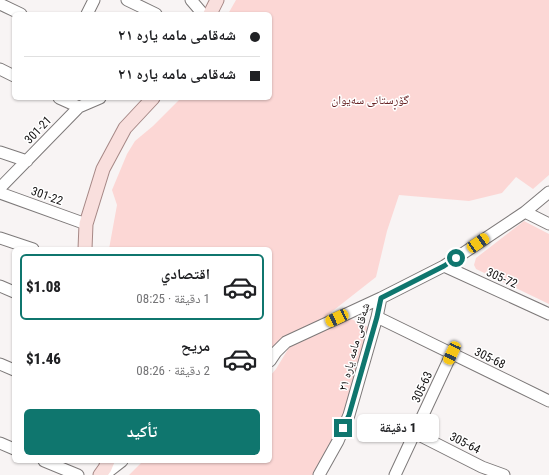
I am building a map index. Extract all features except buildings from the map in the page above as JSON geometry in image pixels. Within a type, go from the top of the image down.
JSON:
[{"type":"main road","points":[[211,12],[217,0]]},
{"type":"main road","points":[[85,247],[86,224],[103,169],[125,128],[151,100]]},
{"type":"main road","points":[[100,475],[107,463]]},
{"type":"street","points":[[88,12],[94,0]]},
{"type":"street","points":[[128,0],[152,12]]},
{"type":"street","points":[[191,0],[201,12]]},
{"type":"street","points":[[0,4],[17,12]]},
{"type":"street","points":[[1,73],[12,76]]},
{"type":"street","points":[[63,100],[79,107]]},
{"type":"street","name":"301-21","points":[[0,188],[79,107],[95,100]]},
{"type":"street","points":[[0,152],[27,161]]},
{"type":"street","name":"شەقامی مامە یارە ٢١","points":[[319,475],[338,441],[349,415],[381,298],[444,266],[524,212],[549,192]]},
{"type":"street","name":"301-22","points":[[0,193],[86,224]]},
{"type":"street","points":[[524,212],[549,224]]},
{"type":"street","points":[[0,238],[27,247]]},
{"type":"street","name":"305-72","points":[[444,266],[549,314]]},
{"type":"street","points":[[0,286],[12,291]]},
{"type":"street","points":[[272,358],[286,342],[381,298]]},
{"type":"street","name":"305-68","points":[[377,317],[549,401]]},
{"type":"street","name":"305-63","points":[[395,475],[452,353]]},
{"type":"street","points":[[0,364],[12,369]]},
{"type":"street","name":"305-64","points":[[415,433],[482,467],[504,475]]},
{"type":"street","points":[[0,443],[12,448]]},
{"type":"street","points":[[49,463],[78,475]]},
{"type":"street","points":[[104,475],[119,463]]},
{"type":"green space","name":"گۆڕستانی سەیوان","points":[[236,0],[549,0],[549,175],[533,189],[516,177],[502,193],[469,201],[399,195],[387,231],[376,277],[325,317],[283,338],[272,347],[272,247],[109,247],[117,205],[112,190],[127,154],[135,141],[153,126],[179,100],[272,100],[272,12],[229,12]]},
{"type":"green space","points":[[524,221],[549,234],[549,304],[476,269],[474,265],[476,258]]},
{"type":"green space","points":[[349,318],[368,327],[341,429],[313,475],[129,475],[141,463],[272,463],[272,374],[290,346]]},
{"type":"route","points":[[343,428],[349,415],[381,298],[444,266],[456,258]]}]
